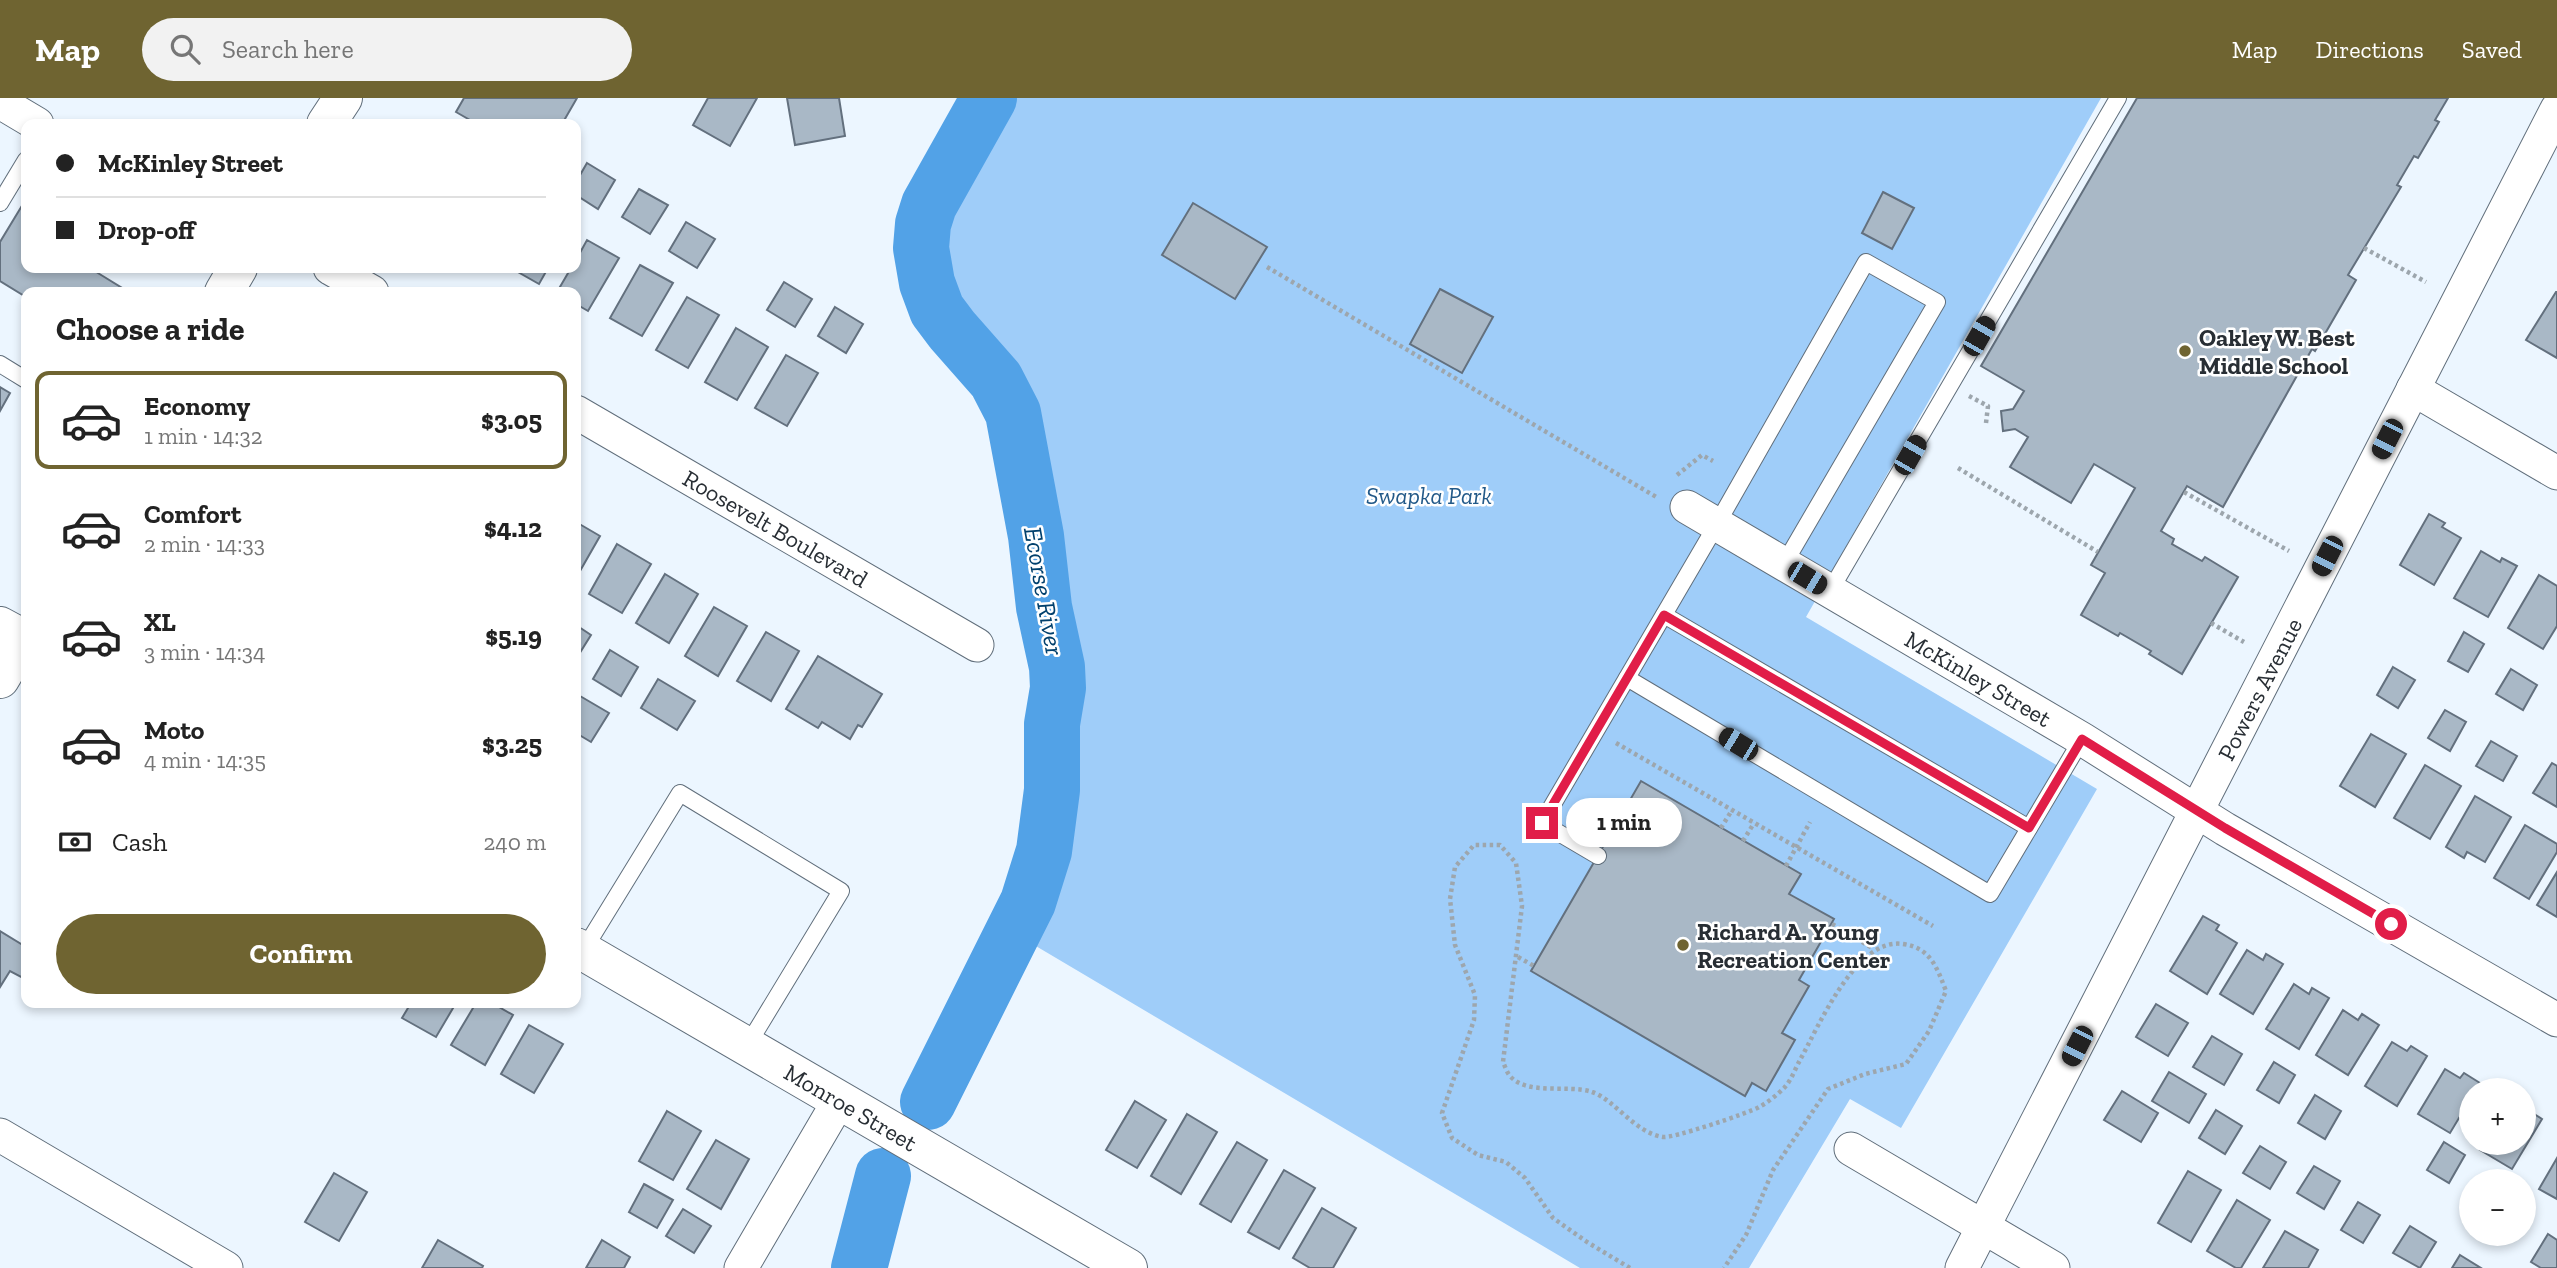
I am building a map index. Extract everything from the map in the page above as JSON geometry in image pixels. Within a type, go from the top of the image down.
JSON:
[{"type":"street","points":[[329,119],[343,98]]},
{"type":"street","points":[[0,102],[29,119]]},
{"type":"street","name":"Powers Avenue","points":[[1962,1268],[2557,108]]},
{"type":"street","points":[[339,273],[363,287]]},
{"type":"street","points":[[2413,389],[2557,473]]},
{"type":"street","name":"Roosevelt Boulevard","points":[[581,415],[977,645]]},
{"type":"street","name":"McKinley Street","points":[[1674,491],[1717,524],[1830,592],[2082,739],[2197,811],[2557,1020]]},
{"type":"street","points":[[0,680],[19,635]]},
{"type":"street","name":"Monroe Street","points":[[581,950],[1128,1268]]},
{"type":"street","points":[[741,1268],[856,1108]]},
{"type":"street","points":[[0,1135],[226,1268]]},
{"type":"street","points":[[1851,1149],[2053,1268]]},
{"type":"lane","points":[[1830,592],[2118,98]]},
{"type":"lane","points":[[0,203],[21,168]]},
{"type":"lane","points":[[1598,856],[1542,823],[1866,262],[1937,302],[1784,564]]},
{"type":"lane","points":[[0,364],[21,377]]},
{"type":"lane","points":[[1664,615],[2029,828]]},
{"type":"lane","points":[[1627,678],[1990,894],[2082,739]]},
{"type":"lane","points":[[581,946],[680,793],[841,891],[747,1045]]},
{"type":"path","points":[[2364,248],[2426,282]]},
{"type":"path","points":[[1267,267],[1680,510],[1674,491]]},
{"type":"path","points":[[1653,495],[1674,491],[1702,455],[1713,461]]},
{"type":"path","points":[[1958,468],[2098,551]]},
{"type":"path","points":[[2183,492],[2289,551]]},
{"type":"path","points":[[2211,623],[2244,642]]},
{"type":"path","points":[[1623,733],[1616,743],[1933,926]]},
{"type":"path","points":[[1721,828],[1732,810]]},
{"type":"path","points":[[1786,866],[1810,822]]},
{"type":"path","points":[[1743,841],[1754,823]]},
{"type":"path","points":[[1630,1268],[1553,1218],[1525,1178],[1506,1162],[1478,1155],[1452,1138],[1442,1113],[1474,1020],[1475,995],[1455,945],[1450,899],[1455,867],[1474,845],[1500,845],[1516,863],[1522,906],[1518,957],[1503,1062],[1511,1077],[1524,1085],[1541,1089],[1594,1092],[1630,1120],[1665,1138],[1758,1108],[1786,1086],[1845,981],[1874,950],[1895,943],[1916,946],[1933,960],[1946,991],[1929,1031],[1906,1064],[1865,1074],[1828,1088],[1773,1170],[1746,1236],[1724,1268]]},
{"type":"path","points":[[1832,924],[1874,950]]},
{"type":"path","points":[[1518,957],[1534,966]]},
{"type":"green space","name":"Swapka Park","points":[[989,98],[2101,98],[1806,617],[2097,789],[1901,1128],[1850,1099],[1749,1268],[1580,1268],[1012,932],[1028,902],[1044,851],[1052,790],[1052,724],[1058,688],[1057,667],[1044,607],[1036,536],[1013,413],[996,380],[937,310],[927,283],[921,248],[923,224],[929,205]]},
{"type":"building","points":[[464,98],[577,98],[565,119],[468,119],[456,112]]},
{"type":"building","points":[[708,98],[757,98],[730,146],[693,125]]},
{"type":"building","points":[[787,98],[839,98],[845,136],[795,145]]},
{"type":"building","points":[[2137,98],[2448,98],[2435,120],[2439,122],[2418,158],[2414,156],[2397,185],[2401,187],[2348,275],[2356,280],[2315,351],[2312,349],[2223,507],[2187,486],[2161,531],[2174,539],[2172,544],[2202,561],[2205,557],[2238,577],[2182,674],[2149,654],[2151,651],[2081,615],[2105,573],[2091,565],[2135,488],[2094,464],[2071,503],[2010,467],[2028,437],[2015,429],[2003,431],[2001,411],[2013,409],[2024,391],[1981,366]]},
{"type":"building","points":[[587,163],[615,180],[598,209],[581,198],[581,173]]},
{"type":"building","points":[[639,189],[668,205],[650,234],[622,217]]},
{"type":"building","points":[[1883,192],[1914,208],[1892,249],[1862,233]]},
{"type":"building","points":[[1193,203],[1267,247],[1235,299],[1162,255]]},
{"type":"building","points":[[21,207],[21,273],[98,273],[121,287],[21,287],[21,294],[0,281],[0,242]]},
{"type":"building","points":[[686,222],[715,239],[697,268],[669,251]]},
{"type":"building","points":[[587,240],[619,258],[588,311],[581,307],[581,287],[560,287],[568,273],[581,273],[581,251]]},
{"type":"building","points":[[640,265],[673,283],[642,336],[610,318]]},
{"type":"building","points":[[520,273],[545,273],[539,284]]},
{"type":"building","points":[[784,282],[812,299],[795,327],[767,310]]},
{"type":"building","points":[[1440,289],[1493,317],[1462,373],[1410,344]]},
{"type":"building","points":[[2557,292],[2557,358],[2526,340]]},
{"type":"building","points":[[687,297],[719,315],[688,368],[656,350]]},
{"type":"building","points":[[835,307],[863,324],[846,353],[818,336]]},
{"type":"building","points":[[736,328],[768,347],[737,400],[705,382]]},
{"type":"building","points":[[786,355],[818,373],[787,426],[755,408]]},
{"type":"building","points":[[0,387],[10,393],[0,411]]},
{"type":"building","points":[[2429,514],[2445,523],[2442,527],[2461,538],[2434,585],[2400,565]]},
{"type":"building","points":[[581,525],[600,536],[581,569]]},
{"type":"building","points":[[617,544],[651,564],[622,613],[589,594]]},
{"type":"building","points":[[2481,551],[2500,562],[2502,558],[2517,566],[2488,617],[2454,598]]},
{"type":"building","points":[[665,574],[698,594],[669,643],[636,623]]},
{"type":"building","points":[[2539,575],[2557,586],[2557,626],[2543,649],[2508,628]]},
{"type":"building","points":[[714,607],[747,626],[718,676],[685,656]]},
{"type":"building","points":[[581,628],[591,635],[581,651]]},
{"type":"building","points":[[766,632],[799,651],[771,701],[737,681]]},
{"type":"building","points":[[2464,632],[2484,644],[2468,672],[2448,661]]},
{"type":"building","points":[[610,650],[638,667],[621,696],[593,679]]},
{"type":"building","points":[[818,656],[882,694],[862,727],[858,725],[850,739],[822,722],[818,728],[786,709]]},
{"type":"building","points":[[2393,667],[2415,680],[2398,708],[2377,695]]},
{"type":"building","points":[[2511,669],[2537,685],[2523,710],[2496,694]]},
{"type":"building","points":[[658,679],[695,701],[677,730],[641,708]]},
{"type":"building","points":[[581,697],[609,713],[591,742],[581,736]]},
{"type":"building","points":[[2445,710],[2466,722],[2450,751],[2428,738]]},
{"type":"building","points":[[2371,734],[2406,754],[2375,807],[2340,786]]},
{"type":"building","points":[[2491,741],[2517,756],[2503,781],[2476,766]]},
{"type":"building","points":[[2552,763],[2557,766],[2557,807],[2533,793]]},
{"type":"building","points":[[2425,765],[2461,786],[2430,839],[2394,818]]},
{"type":"building","name":"Richard A. Young Recreation Center","points":[[1641,781],[1801,874],[1789,894],[1834,919],[1799,980],[1809,986],[1782,1033],[1795,1040],[1766,1091],[1752,1083],[1745,1096],[1531,971]]},
{"type":"building","points":[[2475,796],[2511,817],[2485,862],[2467,852],[2464,858],[2446,847]]},
{"type":"building","points":[[2525,825],[2557,844],[2557,852],[2529,899],[2494,878]]},
{"type":"building","points":[[2557,872],[2557,917],[2537,905]]},
{"type":"building","points":[[2203,916],[2219,925],[2216,930],[2237,943],[2207,994],[2170,971]]},
{"type":"building","points":[[0,931],[21,944],[21,977],[10,971],[0,987]]},
{"type":"building","points":[[2247,950],[2263,960],[2266,954],[2283,964],[2253,1014],[2220,994]]},
{"type":"building","points":[[2294,984],[2309,994],[2312,988],[2329,998],[2299,1049],[2266,1029]]},
{"type":"building","points":[[2156,1004],[2188,1023],[2168,1056],[2136,1037]]},
{"type":"building","points":[[408,1008],[453,1008],[436,1037],[402,1018]]},
{"type":"building","points":[[473,1008],[501,1008],[513,1015],[485,1065],[451,1045]]},
{"type":"building","points":[[2343,1010],[2358,1020],[2362,1014],[2379,1025],[2348,1075],[2316,1055]]},
{"type":"building","points":[[529,1025],[563,1044],[534,1093],[501,1074]]},
{"type":"building","points":[[2212,1036],[2242,1054],[2224,1085],[2193,1067]]},
{"type":"building","points":[[2392,1042],[2407,1051],[2411,1046],[2427,1056],[2397,1106],[2365,1086]]},
{"type":"building","points":[[2274,1062],[2295,1075],[2279,1103],[2257,1090]]},
{"type":"building","points":[[2445,1069],[2460,1078],[2459,1118],[2450,1133],[2418,1114]]},
{"type":"building","points":[[2169,1072],[2206,1094],[2189,1123],[2152,1101]]},
{"type":"building","points":[[2122,1091],[2158,1113],[2141,1142],[2104,1120]]},
{"type":"building","points":[[2315,1095],[2341,1111],[2325,1139],[2298,1123]]},
{"type":"building","points":[[1135,1101],[1166,1120],[1137,1168],[1106,1150]]},
{"type":"building","points":[[2216,1110],[2242,1126],[2225,1154],[2199,1138]]},
{"type":"building","points":[[667,1111],[701,1131],[673,1180],[639,1161]]},
{"type":"building","points":[[1187,1114],[1217,1132],[1181,1194],[1151,1176]]},
{"type":"building","points":[[2536,1115],[2542,1119],[2536,1129]]},
{"type":"building","points":[[716,1140],[749,1159],[721,1209],[687,1189]]},
{"type":"building","points":[[1237,1142],[1267,1160],[1231,1222],[1200,1204]]},
{"type":"building","points":[[2444,1142],[2459,1151],[2459,1155],[2465,1155],[2449,1183],[2427,1170]]},
{"type":"building","points":[[2260,1146],[2286,1162],[2270,1189],[2243,1173]]},
{"type":"building","points":[[2488,1155],[2520,1155],[2512,1169]]},
{"type":"building","points":[[2557,1158],[2557,1199],[2539,1189]]},
{"type":"building","points":[[2314,1166],[2340,1181],[2324,1209],[2297,1193]]},
{"type":"building","points":[[1284,1170],[1315,1188],[1279,1249],[1248,1232]]},
{"type":"building","points":[[2188,1171],[2221,1190],[2191,1242],[2158,1223]]},
{"type":"building","points":[[334,1173],[367,1192],[339,1241],[305,1222]]},
{"type":"building","points":[[644,1184],[673,1200],[657,1228],[629,1212]]},
{"type":"building","points":[[2237,1200],[2270,1220],[2241,1268],[2236,1268],[2207,1251]]},
{"type":"building","points":[[2358,1202],[2380,1215],[2363,1243],[2341,1230]]},
{"type":"building","points":[[1322,1208],[1356,1228],[1333,1268],[1310,1268],[1293,1258]]},
{"type":"building","points":[[683,1209],[711,1226],[694,1253],[666,1236]]},
{"type":"building","points":[[2410,1226],[2436,1242],[2420,1268],[2393,1253]]},
{"type":"building","points":[[2285,1231],[2318,1250],[2308,1268],[2263,1268]]},
{"type":"building","points":[[2548,1234],[2557,1240],[2557,1268],[2541,1268],[2531,1262]]},
{"type":"building","points":[[438,1240],[483,1266],[482,1268],[422,1268]]},
{"type":"building","points":[[602,1240],[630,1257],[624,1268],[586,1268]]},
{"type":"building","points":[[2460,1255],[2481,1268],[2452,1268]]},
{"type":"waterway","name":"Ecorse River","points":[[928,1102],[1028,902],[1044,851],[1052,790],[1052,724],[1058,688],[1057,667],[1044,607],[1036,536],[1013,413],[996,380],[937,310],[927,283],[921,248],[923,224],[929,205],[989,98]]},
{"type":"waterway","name":"Ecorse River","points":[[859,1268],[883,1176]]},
{"type":"place","name":"Oakley W. Best Middle School","points":[[2185,351]]},
{"type":"place","name":"Richard A. Young Recreation Center","points":[[1683,945]]},
{"type":"route","points":[[1542,823],[1664,615],[2029,828],[2082,739],[2225,828],[2391,924]]}]
